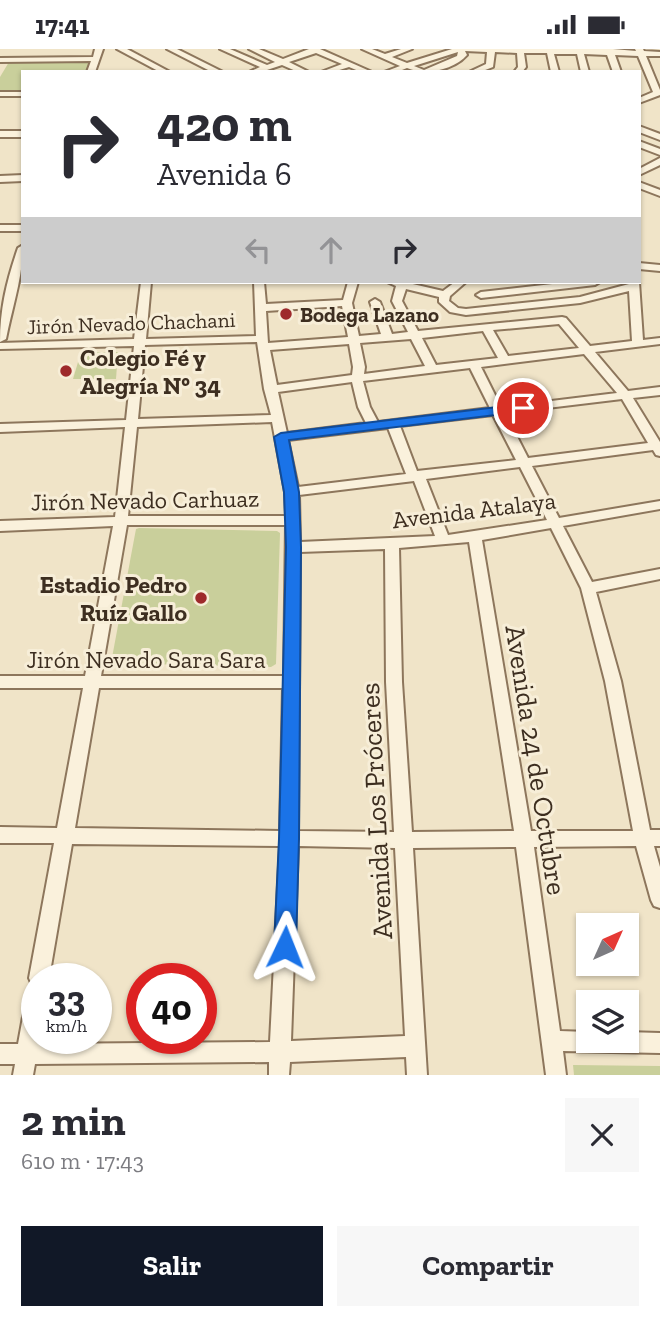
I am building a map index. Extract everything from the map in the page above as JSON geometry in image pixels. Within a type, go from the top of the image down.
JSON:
[{"type":"street","points":[[1,63],[10,49]]},
{"type":"street","points":[[92,70],[99,49]]},
{"type":"street","points":[[121,49],[162,70]]},
{"type":"street","points":[[129,54],[145,49]]},
{"type":"street","points":[[171,49],[215,70]]},
{"type":"street","points":[[224,49],[266,67]]},
{"type":"street","points":[[253,49],[301,70]]},
{"type":"street","points":[[284,49],[300,56]]},
{"type":"street","points":[[385,57],[408,49]]},
{"type":"street","points":[[393,70],[449,49],[640,51],[660,54]]},
{"type":"street","points":[[429,70],[462,58],[461,49]]},
{"type":"street","points":[[258,70],[315,50],[363,70]]},
{"type":"street","points":[[372,50],[419,70]]},
{"type":"street","points":[[478,70],[490,65],[491,50]]},
{"type":"street","points":[[520,50],[522,67],[520,70]]},
{"type":"street","points":[[579,50],[584,70]]},
{"type":"street","points":[[550,51],[555,70]]},
{"type":"street","points":[[610,51],[616,70]]},
{"type":"street","points":[[640,51],[657,95]]},
{"type":"street","points":[[1,63],[96,59]]},
{"type":"street","points":[[333,70],[349,64]]},
{"type":"street","points":[[0,94],[21,94]]},
{"type":"street","points":[[641,130],[660,137]]},
{"type":"street","points":[[0,134],[21,134]]},
{"type":"street","points":[[641,145],[660,152]]},
{"type":"street","points":[[642,168],[660,161]]},
{"type":"street","points":[[0,179],[21,178]]},
{"type":"street","points":[[641,186],[660,194]]},
{"type":"street","points":[[0,228],[21,228]]},
{"type":"street","points":[[0,339],[21,261]]},
{"type":"street","points":[[641,266],[660,268]]},
{"type":"street","points":[[0,280],[18,280]]},
{"type":"street","points":[[42,963],[63,835],[121,521],[146,284]]},
{"type":"street","points":[[259,284],[263,343],[270,389],[292,492],[289,839],[279,1075]]},
{"type":"street","points":[[352,284],[347,303],[356,339],[359,367],[357,379],[364,407],[374,426]]},
{"type":"street","points":[[397,284],[397,301],[432,368]]},
{"type":"street","points":[[401,284],[445,295]]},
{"type":"street","points":[[459,284],[445,295],[444,302],[457,312],[580,300],[630,284]]},
{"type":"street","points":[[481,295],[564,284]]},
{"type":"street","points":[[597,284],[607,292]]},
{"type":"street","points":[[633,284],[638,344]]},
{"type":"street","points":[[375,302],[388,337]]},
{"type":"street","points":[[260,308],[347,303]]},
{"type":"street","name":"Jirón Nevado Chachani","points":[[0,346],[139,342],[263,343],[356,339],[562,320],[590,350]]},
{"type":"street","points":[[486,328],[505,360]]},
{"type":"street","points":[[270,389],[660,341]]},
{"type":"street","points":[[292,492],[656,443],[626,396],[590,350]]},
{"type":"street","points":[[473,363],[588,587],[652,838],[660,900]]},
{"type":"street","points":[[281,437],[660,391]]},
{"type":"street","points":[[0,428],[276,418]]},
{"type":"street","points":[[393,424],[443,540]]},
{"type":"street","name":"Avenida Atalaya","points":[[293,547],[392,544],[475,537],[660,505]]},
{"type":"street","name":"Jirón Nevado Carhuaz","points":[[0,526],[121,521],[292,520]]},
{"type":"street","name":"Avenida 24 de Octubre","points":[[475,537],[524,839],[556,1075]]},
{"type":"street","name":"Avenida Los Próceres","points":[[392,544],[394,682],[417,1075]]},
{"type":"street","points":[[588,587],[660,574]]},
{"type":"street","name":"Jirón Nevado Sara Sara","points":[[0,681],[292,682]]},
{"type":"street","points":[[0,835],[403,840],[652,838]]},
{"type":"street","points":[[551,1041],[660,1042]]},
{"type":"street","points":[[112,1053],[280,1052],[415,1046]]},
{"type":"street","points":[[0,1053],[21,1054]]},
{"type":"street","points":[[23,1075],[27,1054]]},
{"type":"green space","points":[[90,60],[87,70],[21,70],[21,91],[0,92],[0,77],[9,62]]},
{"type":"green space","points":[[81,352],[118,352],[116,379],[73,379]]},
{"type":"green space","name":"Estadio Pedro Ruíz Gallo","points":[[136,529],[280,533],[276,664],[271,667],[111,663]]},
{"type":"green space","points":[[573,1065],[660,1066],[660,1075],[574,1075]]},
{"type":"place","name":"Bodega Lazano","points":[[286,314]]},
{"type":"place","name":"Colegio Fé y Alegría N° 34","points":[[66,371]]},
{"type":"place","name":"Estadio Pedro Ruíz Gallo","points":[[201,598]]},
{"type":"route","points":[[285,947],[293,547],[292,492],[281,437],[523,408]]}]
